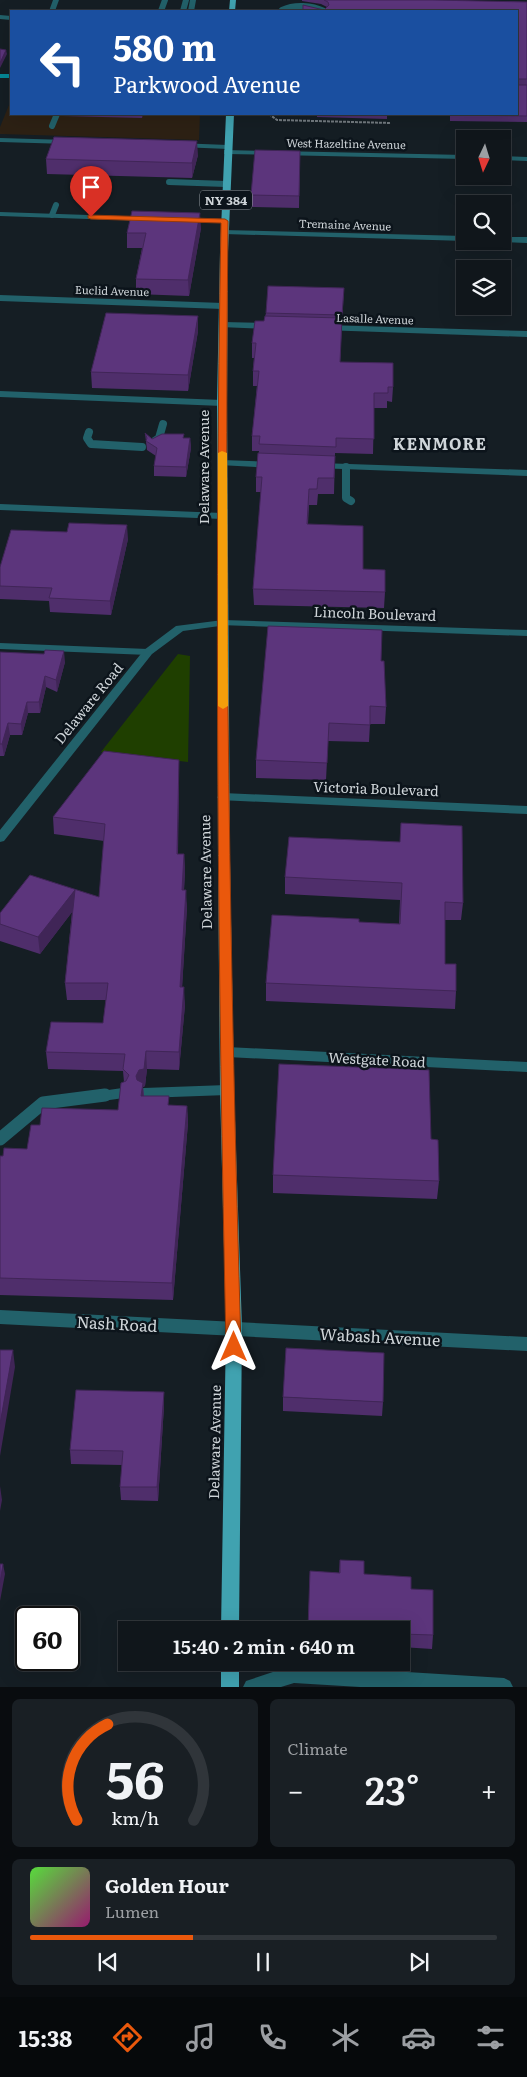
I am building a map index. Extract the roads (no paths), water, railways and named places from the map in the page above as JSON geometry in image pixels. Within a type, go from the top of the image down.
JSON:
[{"type":"main road","name":"Delaware Avenue","points":[[230,115],[224,232],[222,516],[227,1090],[234,1328],[230,1621]]},
{"type":"main road","points":[[230,1671],[230,1687]]},
{"type":"street","points":[[0,140],[78,142]]},
{"type":"street","name":"West Hazeltine Avenue","points":[[167,145],[456,158]]},
{"type":"street","points":[[511,158],[527,159]]},
{"type":"street","points":[[0,214],[159,219]]},
{"type":"street","points":[[178,220],[225,221]]},
{"type":"street","name":"Tremaine Avenue","points":[[224,232],[456,239]]},
{"type":"street","points":[[511,240],[527,240]]},
{"type":"street","name":"Euclid Avenue","points":[[0,298],[223,306]]},
{"type":"street","points":[[223,325],[276,326]]},
{"type":"street","name":"Lasalle Avenue","points":[[316,328],[527,334]]},
{"type":"street","points":[[0,394],[222,403]]},
{"type":"street","points":[[222,463],[289,465]]},
{"type":"street","points":[[308,466],[527,473]]},
{"type":"street","points":[[0,507],[222,516]]},
{"type":"street","name":"Lincoln Boulevard","points":[[223,623],[527,633]]},
{"type":"street","name":"Delaware Road","points":[[1,836],[148,652],[180,628],[223,623]]},
{"type":"street","points":[[0,646],[148,652]]},
{"type":"street","name":"Victoria Boulevard","points":[[223,797],[527,810]]},
{"type":"street","name":"Westgate Road","points":[[227,1052],[527,1067]]},
{"type":"street","name":"Nash Road","points":[[0,1317],[234,1328]]},
{"type":"street","name":"Wabash Avenue","points":[[234,1328],[527,1344]]},
{"type":"street","points":[[252,1687],[294,1674],[504,1687]]},
{"type":"lane","points":[[282,10],[287,7],[314,7],[323,10]]},
{"type":"lane","points":[[52,126],[57,115]]},
{"type":"lane","points":[[169,182],[226,184]]},
{"type":"lane","points":[[52,216],[56,205]]},
{"type":"lane","points":[[153,442],[159,438],[163,424]]},
{"type":"lane","points":[[89,432],[87,438],[91,444],[142,447]]},
{"type":"lane","points":[[346,467],[346,498],[351,501]]},
{"type":"lane","points":[[144,1093],[227,1090]]},
{"type":"lane","points":[[0,1138],[44,1103],[123,1093]]},
{"type":"district","name":"KENMORE","points":[[440,443]]}]
